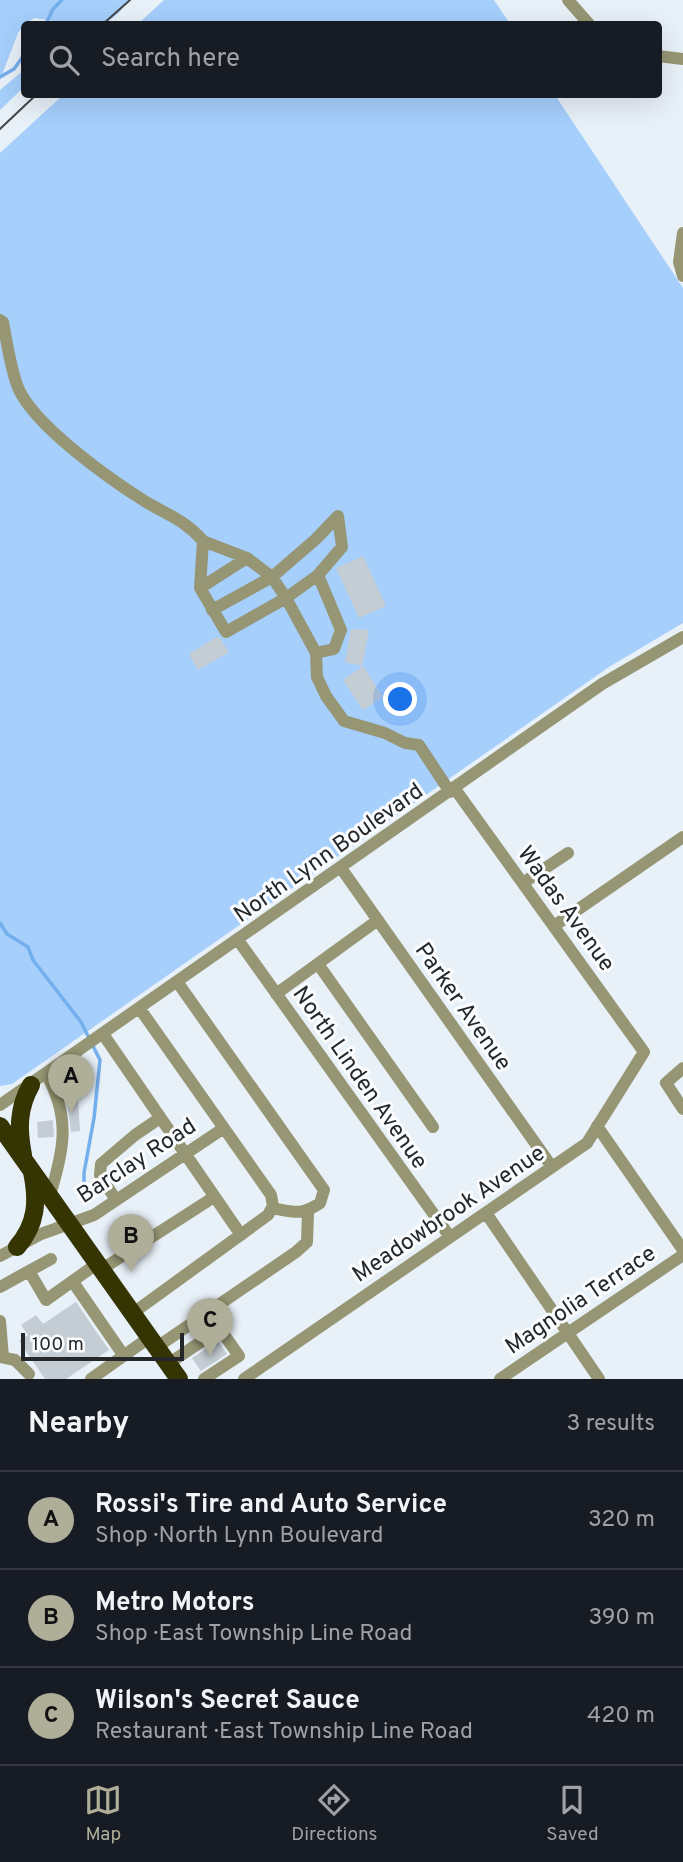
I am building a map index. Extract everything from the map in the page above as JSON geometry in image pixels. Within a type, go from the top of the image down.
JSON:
[{"type":"highway","points":[[17,1247],[32,1225],[35,1213],[35,1187],[19,1126],[19,1113],[30,1084]]},
{"type":"highway","points":[[0,1126],[173,1371]]},
{"type":"street","points":[[568,0],[587,21]]},
{"type":"street","points":[[662,56],[683,60]]},
{"type":"street","points":[[683,233],[679,262],[683,276]]},
{"type":"street","name":"Wadas Avenue","points":[[0,320],[3,322],[17,386],[40,418],[64,442],[108,477],[191,527],[203,541],[247,558],[272,577],[316,653],[317,677],[326,696],[344,721],[385,733],[405,743],[419,745],[523,883],[644,1052]]},
{"type":"street","points":[[203,541],[200,589],[212,610],[226,632],[286,598],[318,575],[342,547],[338,516],[272,577],[212,610]]},
{"type":"street","points":[[200,589],[247,558]]},
{"type":"street","points":[[316,653],[334,649],[341,630],[318,575]]},
{"type":"street","name":"North Lynn Boulevard","points":[[0,1105],[602,684],[683,637]]},
{"type":"street","points":[[554,926],[683,837]]},
{"type":"street","points":[[523,883],[568,852]]},
{"type":"street","name":"Parker Avenue","points":[[341,868],[552,1167]]},
{"type":"street","points":[[276,994],[378,920]]},
{"type":"street","name":"North Linden Avenue","points":[[238,940],[450,1237]]},
{"type":"street","points":[[318,964],[433,1127]]},
{"type":"street","points":[[177,983],[324,1190],[320,1203],[308,1212],[273,1207]]},
{"type":"street","points":[[133,1313],[268,1215],[273,1207],[271,1195],[140,1009]]},
{"type":"street","points":[[95,1040],[160,1118],[241,1235]]},
{"type":"street","name":"Meadowbrook Avenue","points":[[252,1377],[587,1143],[644,1052]]},
{"type":"street","points":[[683,1068],[666,1083],[683,1109]]},
{"type":"street","points":[[46,1074],[60,1105],[63,1138],[62,1154],[50,1195]]},
{"type":"street","points":[[116,1200],[100,1175],[101,1164],[160,1118]]},
{"type":"street","points":[[597,1126],[683,1253]]},
{"type":"street","name":"Barclay Road","points":[[0,1256],[41,1234],[94,1215],[224,1128]]},
{"type":"street","points":[[29,1271],[46,1300],[214,1196]]},
{"type":"street","points":[[91,1379],[124,1356],[153,1342],[296,1252],[307,1242],[308,1212]]},
{"type":"street","points":[[486,1213],[599,1379]]},
{"type":"street","name":"Magnolia Terrace","points":[[500,1379],[683,1253]]},
{"type":"street","points":[[0,1287],[51,1259]]},
{"type":"street","points":[[73,1282],[124,1356]]},
{"type":"street","points":[[0,1321],[1,1357],[15,1360],[29,1374]]},
{"type":"street","points":[[173,1371],[220,1329],[239,1356],[204,1379]]},
{"type":"shaded area","points":[[0,0],[128,0],[115,17],[107,21],[54,21],[35,18],[21,21],[21,28],[0,80]]},
{"type":"shaded area","points":[[164,0],[494,0],[508,21],[141,21]]},
{"type":"shaded area","points":[[21,72],[21,90],[0,110],[0,90]]},
{"type":"shaded area","points":[[60,98],[557,98],[683,288],[683,623],[609,667],[12,1084],[0,1086],[0,153]]},
{"type":"building","points":[[363,556],[386,606],[359,618],[336,568]]},
{"type":"building","points":[[351,629],[369,630],[362,666],[345,662]]},
{"type":"building","points":[[218,636],[229,652],[198,670],[189,654]]},
{"type":"building","points":[[363,666],[383,697],[363,710],[343,680]]},
{"type":"building","points":[[78,1100],[80,1131],[71,1132],[67,1101]]},
{"type":"building","points":[[53,1120],[54,1137],[38,1138],[37,1122]]},
{"type":"building","points":[[76,1302],[109,1350],[66,1379],[45,1379],[19,1341],[28,1335],[21,1325],[36,1315],[43,1324]]},
{"type":"building","points":[[218,1341],[227,1354],[201,1371],[192,1358]]},
{"type":"waterway","points":[[47,21],[53,9],[62,0]]},
{"type":"waterway","points":[[0,77],[14,69],[21,59]]},
{"type":"waterway","points":[[0,923],[7,934],[28,947],[33,960],[81,1022],[100,1060],[94,1118],[84,1173],[84,1196]]},
{"type":"tram line","points":[[106,21],[130,0]]},
{"type":"tram line","points":[[0,129],[33,98]]},
{"type":"place","name":"Rossi's Tire and Auto Service","points":[[71,1112]]},
{"type":"place","name":"Metro Motors","points":[[131,1272]]},
{"type":"place","name":"Wilson's Secret Sauce","points":[[210,1356]]}]
